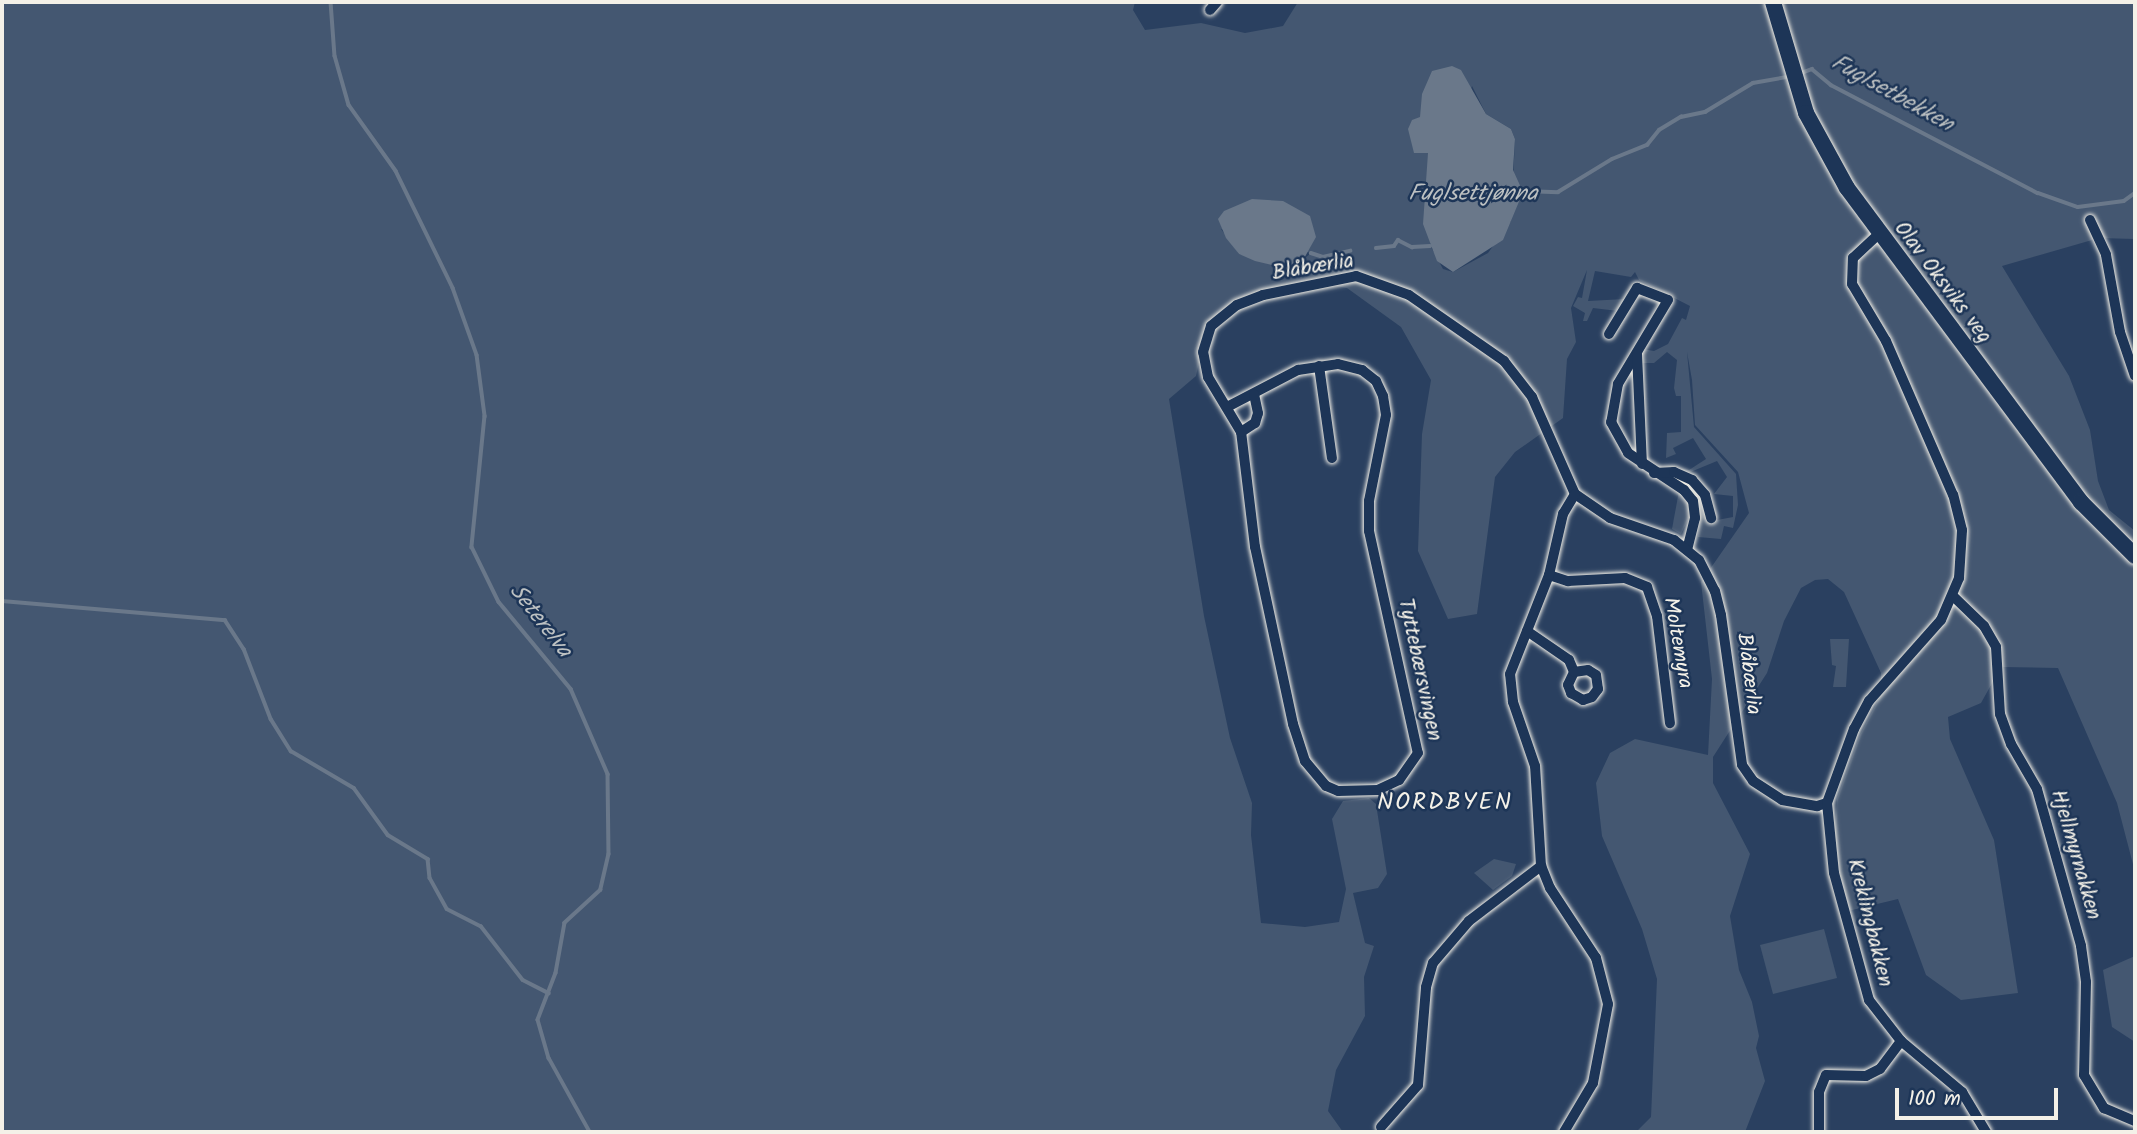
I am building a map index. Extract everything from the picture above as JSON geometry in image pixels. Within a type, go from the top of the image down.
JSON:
[{"type":"street","name":"Olav Oksviks veg","points":[[1773,2],[1805,113],[1821,147],[1879,234],[2073,492],[2135,556]]},
{"type":"street","points":[[2090,220],[2106,255],[2120,332],[2135,376]]},
{"type":"street","points":[[1827,803],[1854,729],[1869,701],[1941,620],[1953,596],[1962,530],[1953,495],[1886,341],[1849,272],[1853,258],[1879,234]]},
{"type":"street","name":"Blåbærlia","points":[[1229,406],[1208,377],[1203,352],[1211,326],[1222,314],[1263,295],[1362,278],[1409,295],[1504,361],[1532,397],[1575,494],[1600,513],[1674,540],[1687,549],[1715,591],[1742,765],[1753,780],[1783,800],[1805,807],[1827,803]]},
{"type":"street","points":[[1609,334],[1637,288],[1668,300],[1614,396],[1611,422],[1618,441],[1642,464],[1679,486],[1693,501],[1695,518],[1687,549]]},
{"type":"street","points":[[1637,354],[1643,407],[1642,464]]},
{"type":"street","name":"Tyttebærsvingen","points":[[1338,364],[1362,370],[1376,381],[1386,415],[1369,501],[1369,531],[1418,753],[1399,780],[1378,790],[1338,792],[1314,777],[1305,761],[1268,616],[1241,432],[1229,406],[1254,394],[1281,376],[1338,364]]},
{"type":"street","points":[[1320,366],[1332,458]]},
{"type":"street","points":[[1241,432],[1255,423],[1258,413],[1254,394]]},
{"type":"street","points":[[1654,473],[1674,472],[1692,480],[1705,495],[1711,518]]},
{"type":"street","points":[[1564,1132],[1593,1083],[1608,1004],[1596,958],[1541,866],[1535,766],[1510,690],[1513,661],[1549,575],[1560,523],[1575,494]]},
{"type":"street","name":"Moltemyra","points":[[1549,575],[1568,581],[1625,578],[1647,587],[1657,616],[1670,723]]},
{"type":"street","name":"Hjellmyrnakken","points":[[1953,596],[1984,626],[1996,647],[2000,714],[2011,744],[2037,789],[2081,946],[2086,982],[2084,1075],[2104,1108],[2135,1121]]},
{"type":"street","points":[[1527,631],[1556,648],[1574,672]]},
{"type":"street","name":"Kreklingbakken","points":[[1827,803],[1835,873],[1859,978],[1879,1016],[1901,1041],[1962,1092],[1986,1132]]},
{"type":"street","points":[[1381,1128],[1418,1085],[1426,987],[1433,963],[1469,922],[1541,866]]},
{"type":"street","points":[[1819,1132],[1819,1092],[1826,1074],[1866,1076],[1880,1069],[1901,1041]]},
{"type":"shaded area","points":[[2,2],[1135,2],[1133,10],[1145,30],[1201,23],[1245,33],[1283,26],[1298,2],[2135,2],[2135,239],[2099,238],[2002,266],[2069,376],[2090,430],[2098,481],[2109,510],[2135,531],[2135,872],[2117,803],[2058,668],[2001,667],[1981,703],[1948,717],[1950,739],[1994,840],[2018,993],[1961,1000],[1926,975],[1898,899],[1848,911],[1834,844],[1837,799],[1860,735],[1881,695],[1881,673],[1844,592],[1828,579],[1815,580],[1801,588],[1784,621],[1767,673],[1713,757],[1713,783],[1750,854],[1730,916],[1739,970],[1752,1002],[1759,1036],[1756,1048],[1765,1081],[1745,1132],[1636,1132],[1651,1117],[1657,979],[1642,929],[1602,836],[1596,783],[1610,753],[1635,739],[1708,755],[1712,679],[1701,582],[1749,513],[1738,472],[1695,425],[1687,352],[1694,427],[1736,474],[1738,505],[1733,528],[1724,526],[1721,539],[1698,537],[1700,517],[1668,475],[1694,485],[1712,521],[1733,517],[1733,496],[1714,494],[1727,477],[1717,461],[1688,473],[1680,469],[1689,470],[1706,459],[1693,438],[1673,448],[1676,454],[1666,458],[1667,433],[1681,432],[1681,396],[1676,396],[1674,388],[1677,360],[1667,352],[1654,363],[1642,363],[1642,349],[1654,351],[1668,344],[1682,318],[1686,320],[1690,306],[1639,280],[1635,272],[1631,277],[1595,271],[1588,301],[1625,299],[1618,311],[1593,308],[1587,321],[1583,321],[1585,313],[1573,306],[1578,297],[1582,298],[1587,270],[1571,308],[1576,342],[1567,359],[1563,418],[1515,452],[1495,477],[1477,614],[1448,619],[1418,551],[1422,434],[1431,380],[1401,327],[1347,288],[1323,284],[1264,294],[1223,320],[1202,348],[1196,376],[1169,399],[1204,616],[1230,738],[1252,803],[1251,835],[1261,923],[1305,927],[1339,922],[1346,889],[1332,819],[1343,801],[1369,798],[1376,804],[1387,874],[1378,888],[1353,893],[1365,943],[1374,946],[1364,977],[1365,1016],[1336,1070],[1328,1111],[1343,1132],[2,1132]],"holes":[[[1472,86],[1486,114],[1511,129],[1515,139],[1511,221],[1488,253],[1453,272],[1443,269],[1430,245]],[[1221,229],[1311,253],[1294,267],[1239,254]]]},
{"type":"shaded area","points":[[1679,491],[1688,501],[1690,515],[1681,534],[1672,529]]},
{"type":"shaded area","points":[[1830,639],[1849,639],[1846,687],[1833,687],[1836,666],[1832,665]]},
{"type":"shaded area","points":[[1494,859],[1516,864],[1512,876],[1493,890],[1474,873]]},
{"type":"shaded area","points":[[1824,929],[1837,978],[1773,994],[1760,945]]},
{"type":"shaded area","points":[[2135,956],[2135,1042],[2112,1027],[2103,970]]},
{"type":"water","name":"Fuglsettjønna","points":[[1452,66],[1461,70],[1486,114],[1511,129],[1515,139],[1513,170],[1523,192],[1503,240],[1453,272],[1437,261],[1423,224],[1428,153],[1414,153],[1408,129],[1412,120],[1420,117],[1422,94],[1432,71]]},
{"type":"water","points":[[1252,199],[1283,201],[1310,216],[1316,237],[1302,262],[1284,268],[1255,261],[1239,254],[1226,238],[1218,219],[1224,211]]},
{"type":"waterway","name":"Seterelva","points":[[331,2],[335,56],[349,105],[396,171],[453,288],[477,355],[485,416],[472,547],[499,602],[571,689],[608,774],[609,854],[601,890],[565,923],[556,973],[538,1020],[549,1058],[590,1132]]},
{"type":"waterway","name":"Fuglsetbekken","points":[[1799,74],[1812,69],[1831,85],[2038,193],[2078,207],[2124,201],[2135,193]]},
{"type":"waterway","name":"Fuglsetbekken","points":[[1523,191],[1558,192],[1612,159],[1647,145],[1659,130],[1681,117],[1705,112],[1753,83],[1791,76]]},
{"type":"waterway","points":[[1376,248],[1394,246],[1398,240],[1412,247],[1430,246]]},
{"type":"waterway","points":[[1311,253],[1323,257],[1350,251]]},
{"type":"waterway","points":[[2,601],[225,620],[244,649],[271,719],[291,751],[354,788],[388,835],[428,859],[430,878],[447,909],[481,926],[523,980],[549,993]]},
{"type":"district","name":"NORDBYEN","points":[[1445,803]]}]
